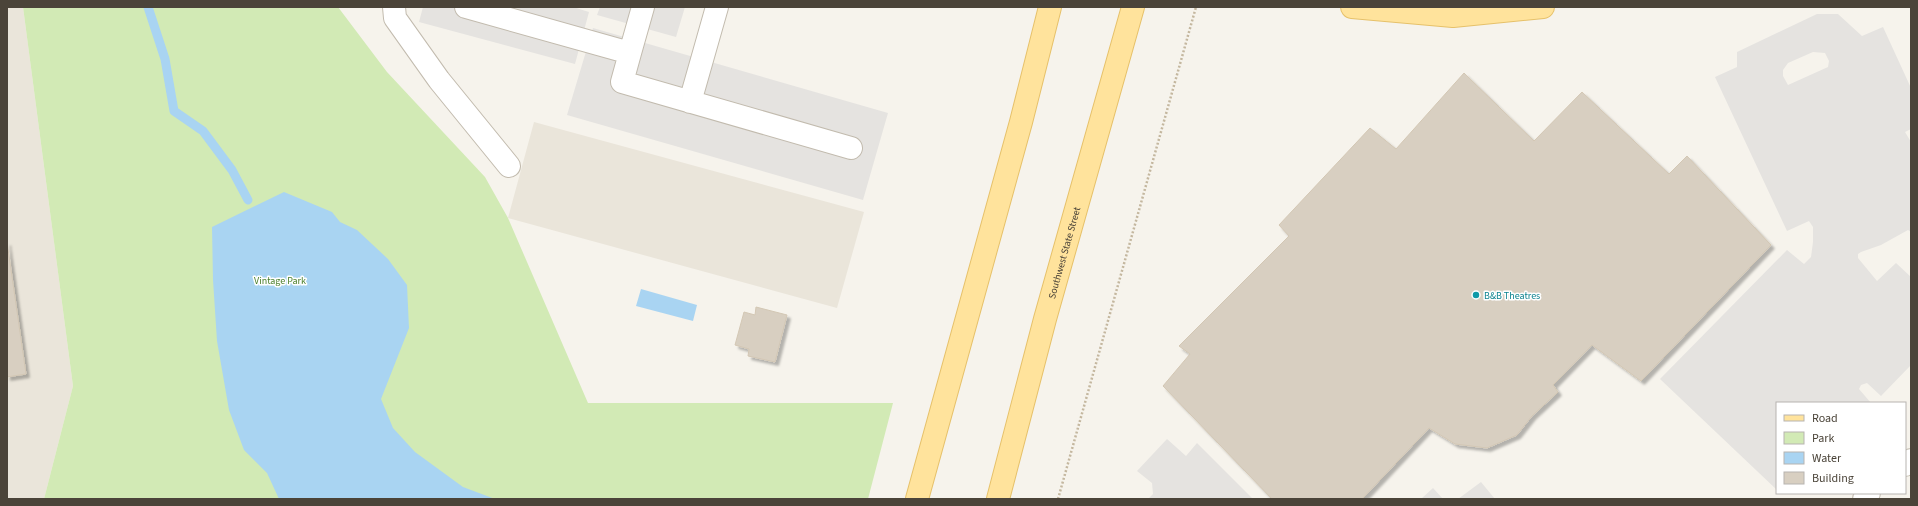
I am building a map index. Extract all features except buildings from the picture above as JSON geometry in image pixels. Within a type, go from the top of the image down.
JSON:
[{"type":"main road","points":[[916,499],[1019,130],[1050,7]]},
{"type":"main road","name":"Southwest State Street","points":[[998,499],[1045,319],[1133,7]]},
{"type":"main road","points":[[1352,7],[1453,16],[1543,7]]},
{"type":"street","points":[[394,7],[395,18],[440,80],[509,166]]},
{"type":"street","points":[[466,7],[630,53]]},
{"type":"street","points":[[643,7],[622,82],[851,148]]},
{"type":"street","points":[[690,102],[717,7]]},
{"type":"path","points":[[1058,499],[1196,7]]},
{"type":"shaded area","points":[[7,7],[23,7],[73,386],[44,499],[7,499]]},
{"type":"shaded area","points":[[423,7],[573,7],[589,12],[575,64],[419,22]]},
{"type":"shaded area","points":[[600,7],[685,7],[676,37],[597,15]]},
{"type":"shaded area","points":[[1817,14],[1838,14],[1862,36],[1883,27],[1911,88],[1911,129],[1905,132],[1911,142],[1911,232],[1908,230],[1881,245],[1861,252],[1858,254],[1858,258],[1877,281],[1896,263],[1911,277],[1911,365],[1881,396],[1867,383],[1861,385],[1859,389],[1870,402],[1776,402],[1776,489],[1660,379],[1787,250],[1804,264],[1811,257],[1813,227],[1809,221],[1787,231],[1715,77],[1737,67],[1737,52]],"holes":[[[1813,52],[1825,53],[1829,61],[1828,67],[1788,85],[1783,76],[1783,70],[1788,63]]]},
{"type":"shaded area","points":[[593,28],[888,113],[863,200],[567,115]]},
{"type":"shaded area","points":[[534,122],[864,212],[837,308],[508,218]]},
{"type":"shaded area","points":[[1167,439],[1186,456],[1197,443],[1253,499],[1148,499],[1153,494],[1152,483],[1137,471]]},
{"type":"shaded area","points":[[1481,482],[1495,499],[1458,499]]},
{"type":"shaded area","points":[[1433,488],[1443,499],[1421,499]]},
{"type":"green space","name":"Vintage Park","points":[[23,7],[338,7],[387,72],[485,177],[508,218],[588,403],[893,403],[868,499],[44,499],[73,386]]},
{"type":"water","points":[[284,192],[332,212],[340,222],[357,230],[388,259],[407,285],[409,328],[381,399],[393,428],[415,452],[463,487],[495,499],[279,499],[267,473],[244,450],[229,410],[217,341],[213,280],[212,227]]},
{"type":"water","points":[[641,289],[697,305],[693,321],[636,306]]},
{"type":"waterway","points":[[148,7],[165,59],[174,111],[203,131],[232,170],[248,200]]},
{"type":"place","name":"B&B Theatres","points":[[1476,295]]}]
